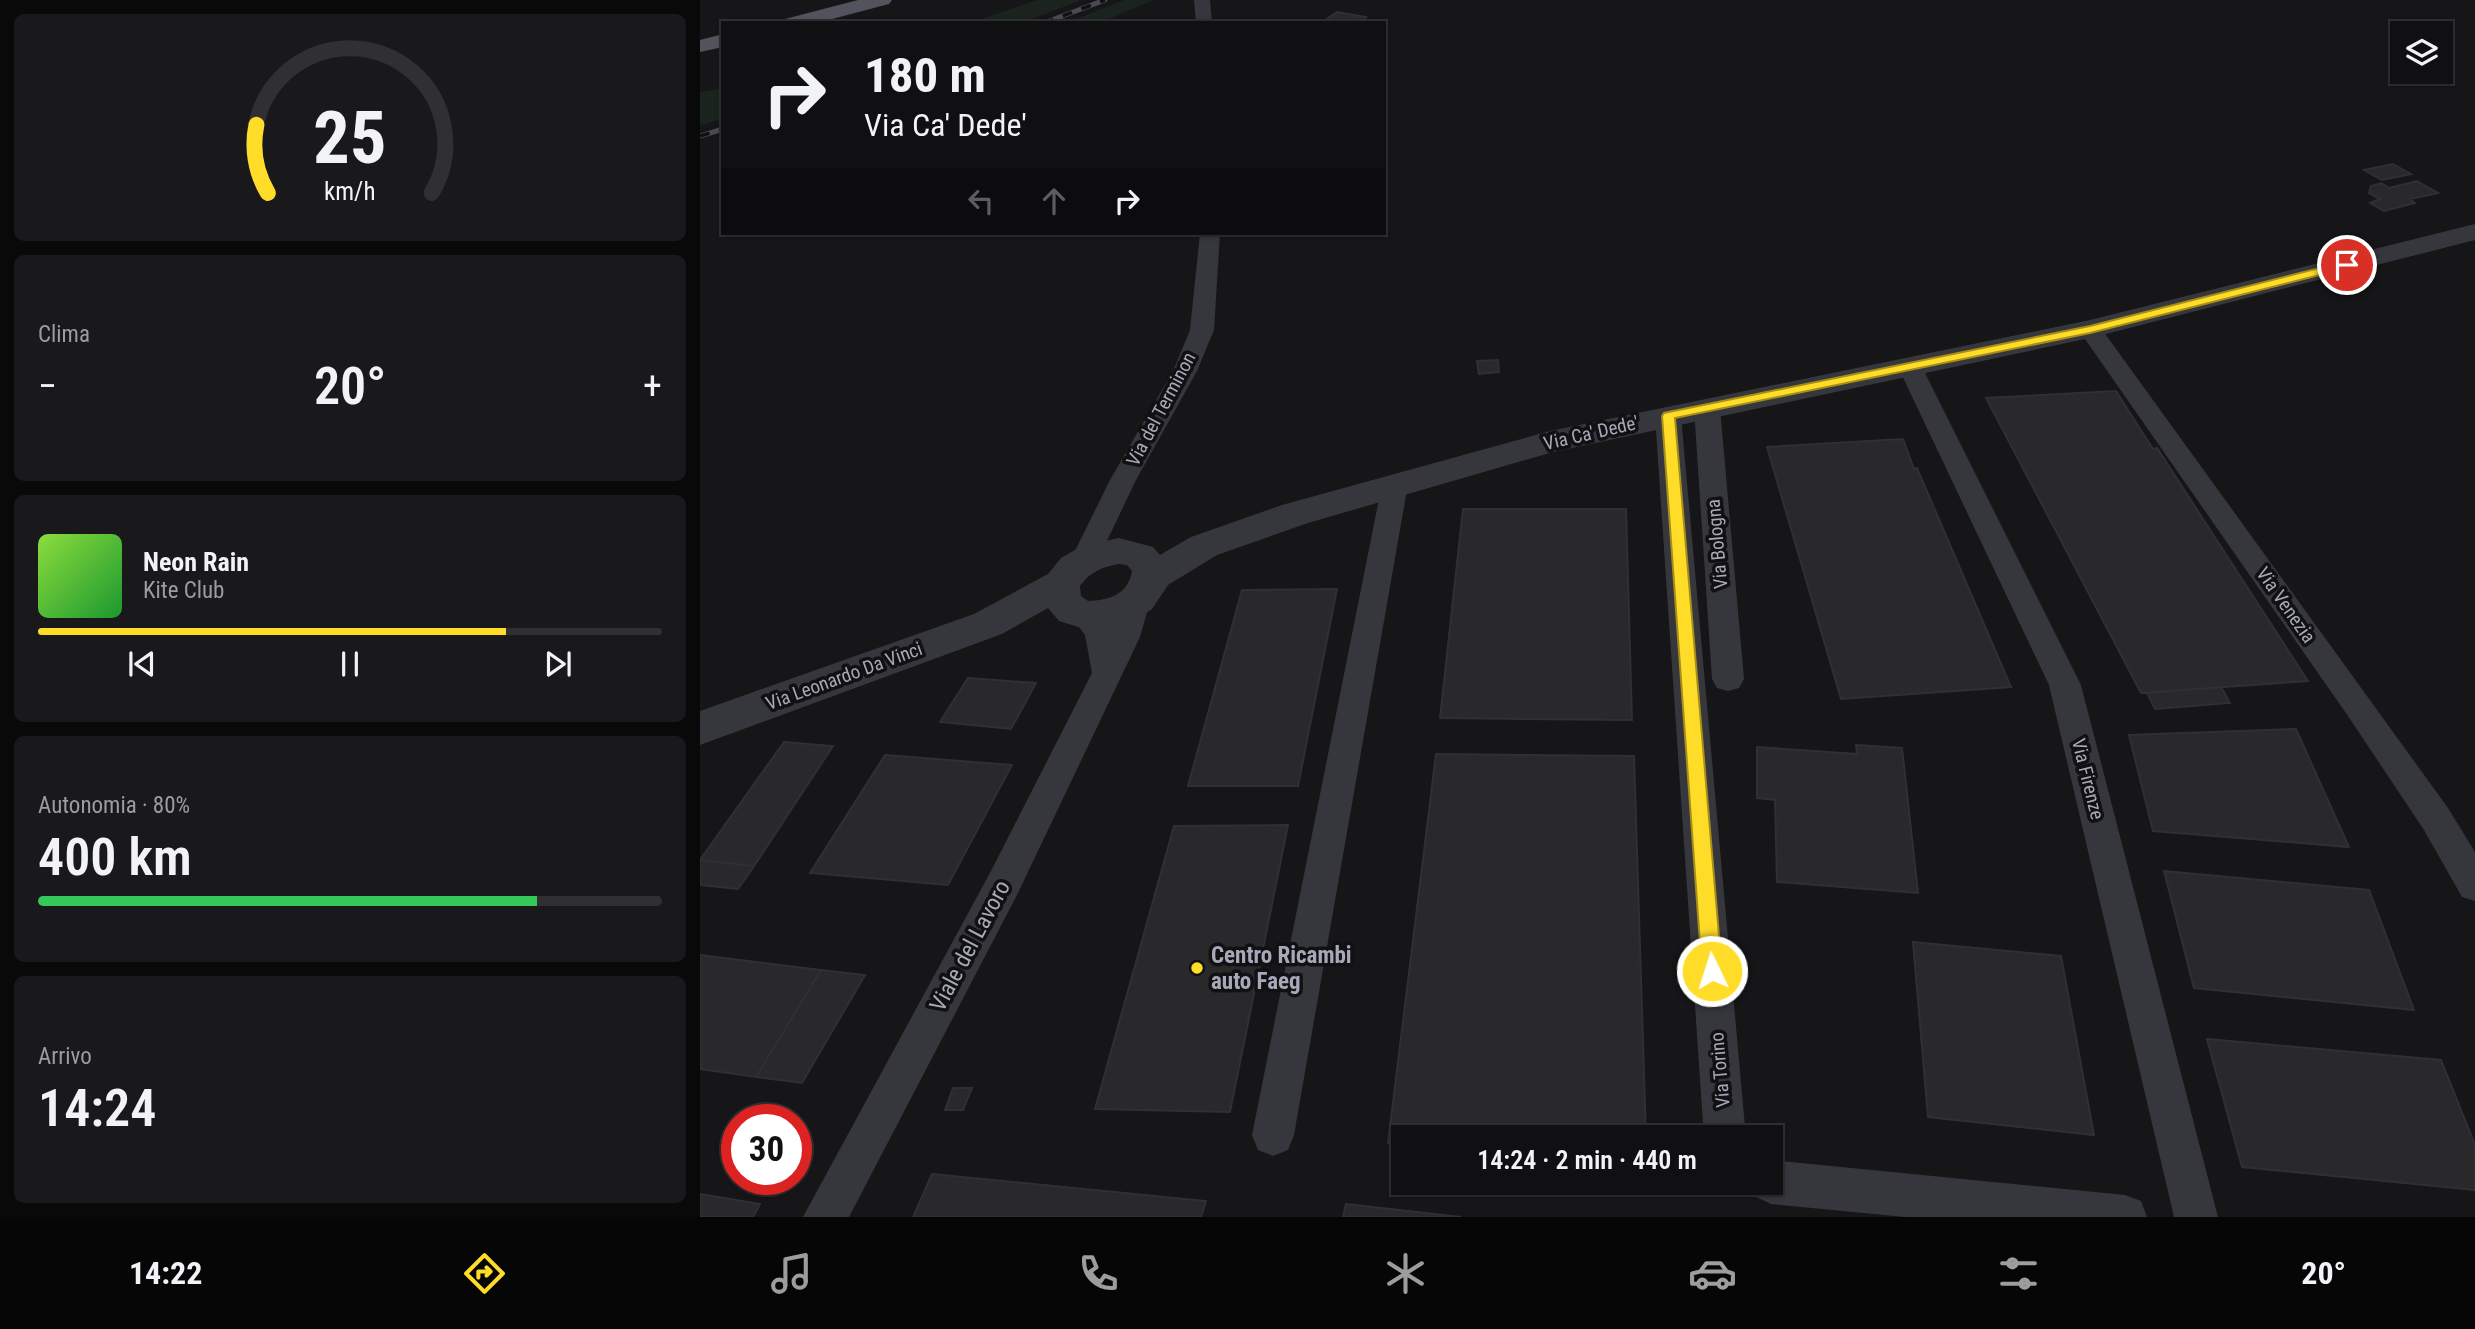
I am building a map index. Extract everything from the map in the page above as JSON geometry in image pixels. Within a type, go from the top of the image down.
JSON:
[{"type":"main road","points":[[800,21],[882,0]]},
{"type":"main road","points":[[700,46],[721,41]]},
{"type":"street","points":[[1202,0],[1204,21]]},
{"type":"street","name":"Via Ca' Dede'","points":[[1077,593],[1137,572],[1166,566],[1204,546],[1294,514],[1550,442],[2090,329],[2475,232]]},
{"type":"street","name":"Via del Terminon","points":[[1077,593],[1113,500],[1185,371],[1202,330],[1210,235]]},
{"type":"street","name":"Via Venezia","points":[[2090,329],[2374,729],[2436,819],[2475,885]]},
{"type":"street","name":"Via Firenze","points":[[1910,367],[2065,685],[2196,1217]]},
{"type":"street","name":"Via Bologna","points":[[1707,408],[1728,679]]},
{"type":"street","name":"Via Torino","points":[[1668,416],[1724,1125]]},
{"type":"street","points":[[1273,1135],[1395,484]]},
{"type":"street","points":[[1113,500],[1113,531],[1137,572]]},
{"type":"street","name":"Via Ca' Dede'","points":[[1077,593],[1112,613],[1137,572]]},
{"type":"street","name":"Viale del Lavoro","points":[[825,1217],[1004,883],[1125,637],[1137,572]]},
{"type":"street","points":[[1077,593],[1100,631],[1107,672]]},
{"type":"street","name":"Via Leonardo Da Vinci","points":[[700,728],[1077,593]]},
{"type":"street","points":[[1783,1183],[2125,1217]]},
{"type":"shaded area","points":[[1037,0],[1082,0],[1026,21],[976,21]]},
{"type":"shaded area","points":[[1124,0],[1154,0],[1104,21],[1071,21]]},
{"type":"shaded area","points":[[721,88],[721,120],[700,125],[700,92]]},
{"type":"building","points":[[1337,12],[1366,17],[1361,21],[1324,21]]},
{"type":"building","points":[[2393,164],[2411,174],[2382,180],[2364,170]]},
{"type":"building","points":[[2417,181],[2438,193],[2410,199],[2415,203],[2384,211],[2370,203],[2380,199],[2369,193],[2371,186],[2381,183],[2389,188]]},
{"type":"building","points":[[1498,360],[1499,372],[1479,374],[1477,361]]},
{"type":"building","points":[[2116,391],[2153,449],[2157,448],[2308,681],[2141,693],[1986,398]]},
{"type":"building","points":[[1903,439],[2011,687],[1841,699],[1767,447]]},
{"type":"building","points":[[1463,509],[1626,509],[1632,720],[1440,718]]},
{"type":"building","points":[[1337,589],[1298,786],[1188,786],[1242,590]]},
{"type":"building","points":[[968,678],[1036,683],[1011,729],[940,722]]},
{"type":"building","points":[[2221,687],[2230,703],[2155,709],[2147,693]]},
{"type":"building","points":[[2296,729],[2349,847],[2153,831],[2129,735]]},
{"type":"building","points":[[784,742],[833,746],[754,866],[700,860]]},
{"type":"building","points":[[1856,745],[1902,748],[1918,893],[1777,882],[1775,800],[1757,798],[1757,747],[1857,754]]},
{"type":"building","points":[[1436,754],[1634,756],[1646,1125],[1391,1125],[1391,1143],[1388,1143]]},
{"type":"building","points":[[885,755],[1012,765],[948,885],[810,873]]},
{"type":"building","name":"Centro Ricambi auto Faeg","points":[[1288,825],[1230,1112],[1095,1109],[1174,826]]},
{"type":"building","points":[[700,860],[754,866],[738,889],[700,885]]},
{"type":"building","points":[[2164,871],[2369,890],[2414,1010],[2194,988]]},
{"type":"building","points":[[1913,942],[2061,956],[2094,1135],[1928,1117]]},
{"type":"building","points":[[700,955],[821,970],[756,1077],[700,1069]]},
{"type":"building","points":[[821,970],[865,975],[802,1083],[756,1077]]},
{"type":"building","points":[[2207,1039],[2441,1060],[2475,1145],[2475,1190],[2242,1167]]},
{"type":"building","points":[[953,1088],[972,1088],[963,1110],[945,1110]]},
{"type":"building","points":[[932,1174],[1206,1201],[1201,1217],[913,1217]]},
{"type":"building","points":[[700,1194],[760,1204],[753,1217],[700,1217]]},
{"type":"building","points":[[1346,1204],[1461,1217],[1343,1217]]},
{"type":"railway","points":[[1049,21],[1105,0]]},
{"type":"railway","points":[[700,136],[721,130]]},
{"type":"place","name":"Centro Ricambi auto Faeg","points":[[1197,968]]},
{"type":"route","points":[[1712,971],[1668,416],[2090,329],[2347,265]]}]
